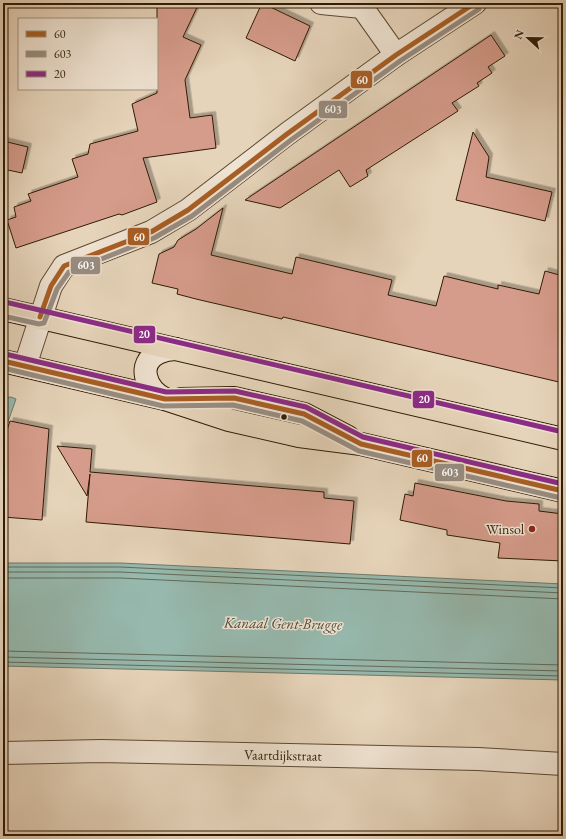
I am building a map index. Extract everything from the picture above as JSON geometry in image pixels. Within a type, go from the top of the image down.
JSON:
[{"type":"main road","points":[[3,308],[563,439]]},
{"type":"main road","points":[[3,361],[165,399],[234,398],[304,414],[361,444],[563,491]]},
{"type":"street","points":[[320,3],[362,5],[396,55]]},
{"type":"street","points":[[25,366],[51,286],[64,266],[151,232],[188,210],[396,55],[475,3]]},
{"type":"street","points":[[165,399],[156,395],[149,388],[146,379],[146,369],[150,360],[157,353],[176,349]]},
{"type":"street","name":"Vaartdijkstraat","points":[[3,753],[101,751],[478,759],[563,764]]},
{"type":"water","points":[[11,397],[16,399],[3,436],[3,398]]},
{"type":"water","name":"Kanaal Gent-Brugge","points":[[3,563],[120,563],[563,584],[563,680],[3,666]]},
{"type":"building","points":[[157,3],[199,3],[183,37],[201,45],[185,80],[190,118],[212,115],[216,148],[143,158],[157,202],[122,215],[119,214],[16,248],[7,220],[16,217],[14,207],[31,201],[28,194],[78,177],[72,159],[88,154],[90,144],[138,131],[132,104],[157,93],[158,90]]},
{"type":"building","points":[[262,3],[310,26],[295,61],[246,38]]},
{"type":"building","points":[[491,35],[505,56],[488,67],[492,73],[477,83],[479,86],[452,103],[458,111],[366,170],[368,176],[350,187],[339,170],[280,208],[245,200]]},
{"type":"building","points":[[473,132],[489,157],[486,177],[552,192],[545,221],[456,200]]},
{"type":"building","points":[[3,141],[28,147],[22,173],[3,169]]},
{"type":"building","points":[[223,208],[211,255],[292,274],[296,257],[392,280],[388,295],[436,306],[444,276],[498,289],[498,285],[539,294],[545,271],[563,276],[563,383],[283,317],[282,319],[196,299],[177,294],[178,289],[152,283],[159,254],[174,247],[178,240],[196,229]]},
{"type":"building","points":[[10,421],[49,429],[42,520],[3,517],[3,442]]},
{"type":"building","points":[[57,446],[92,449],[90,472],[324,492],[324,498],[354,501],[350,544],[86,522],[90,474],[87,496]]},
{"type":"building","points":[[415,483],[506,501],[539,504],[539,511],[563,514],[563,561],[498,558],[500,543],[447,535],[447,530],[400,520],[405,494],[413,496]]},
{"type":"transit line","name":"60","points":[[40,317],[51,286],[64,266],[151,232],[188,210],[287,134],[396,55],[475,3]]},
{"type":"transit line","name":"603","points":[[3,316],[39,324],[44,323],[57,289],[69,272],[154,238],[192,216],[291,140],[400,61],[479,9]]},
{"type":"transit line","name":"20","points":[[5,302],[563,432]]},
{"type":"transit line","name":"20","points":[[5,354],[166,392],[235,391],[306,407],[363,437],[563,484]]},
{"type":"transit line","name":"60","points":[[3,361],[165,399],[234,398],[304,414],[361,444],[563,491]]},
{"type":"transit line","name":"603","points":[[3,368],[163,406],[233,405],[302,421],[359,451],[561,498]]},
{"type":"place","name":"Winsol","points":[[532,529]]}]
